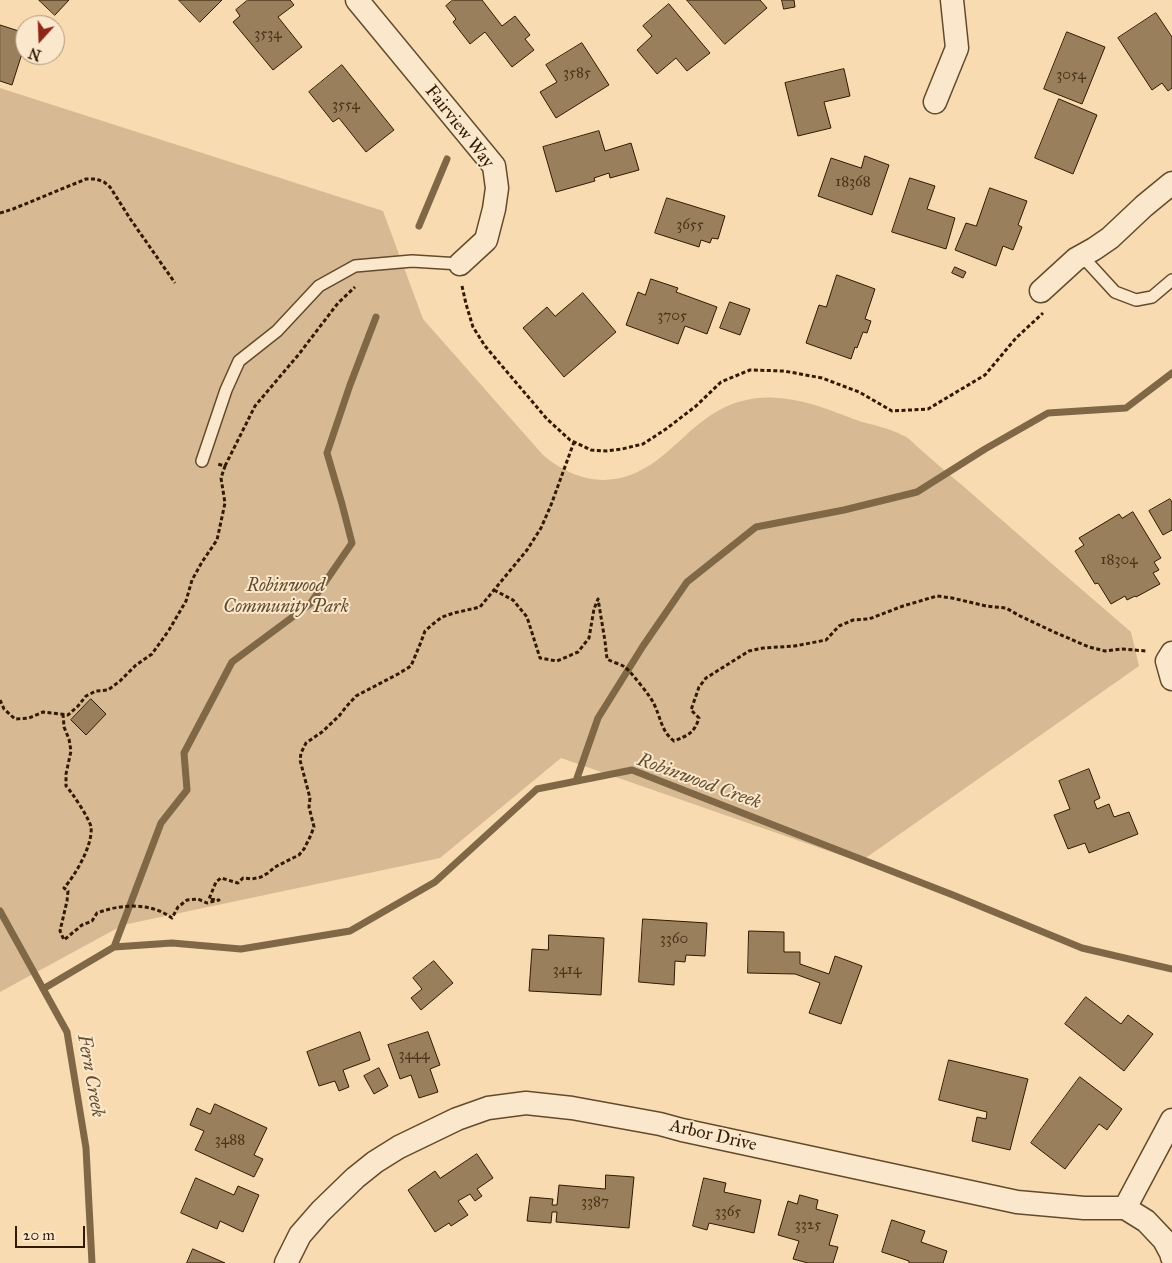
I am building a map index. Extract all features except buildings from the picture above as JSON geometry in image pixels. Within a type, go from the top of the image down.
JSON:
[{"type":"street","name":"Fairview Way","points":[[357,0],[494,166],[497,188],[486,240],[460,264]]},
{"type":"street","points":[[935,102],[957,48],[952,0]]},
{"type":"street","points":[[1042,302],[1076,260],[1110,238],[1172,183]]},
{"type":"street","points":[[1172,653],[1167,661],[1172,679]]},
{"type":"street","name":"Arbor Drive","points":[[286,1263],[300,1235],[321,1211],[375,1162],[399,1147],[457,1120],[488,1108],[526,1103],[572,1108],[660,1124],[1017,1202],[1084,1208],[1125,1208]]},
{"type":"street","points":[[1172,1120],[1125,1208],[1146,1221],[1164,1240],[1172,1257]]},
{"type":"lane","points":[[1082,256],[1115,292],[1136,300],[1152,297],[1172,280]]},
{"type":"lane","points":[[202,461],[226,390],[239,362],[277,331],[319,286],[355,266],[412,261],[460,264]]},
{"type":"path","points":[[0,213],[86,178],[104,182],[110,187],[175,283]]},
{"type":"path","points":[[460,264],[460,282],[473,327],[485,346],[547,419],[570,440],[590,450],[622,450],[643,444],[696,406],[721,382],[750,370],[784,371],[822,378],[859,392],[892,411],[928,409],[984,375],[1016,338],[1042,302]]},
{"type":"path","points":[[0,700],[4,709],[15,719],[29,718],[44,712],[68,715],[86,696],[96,691],[108,690],[136,665],[152,654],[186,601],[192,580],[217,540],[225,503],[221,478],[255,406],[299,354],[338,303],[357,286]]},
{"type":"path","points":[[63,714],[64,727],[71,751],[66,774],[66,786],[90,822],[91,828],[87,849],[70,881],[64,888],[68,891],[60,930],[64,940],[82,925],[92,921],[97,913],[111,908],[141,906],[156,909],[172,918],[178,907],[187,900],[198,899],[207,903],[218,900],[208,899],[216,882],[221,878],[238,883],[243,878],[261,877],[275,867],[299,855],[304,849],[314,827],[309,807],[310,798],[300,760],[300,753],[306,743],[322,732],[356,696],[410,666],[424,631],[442,617],[480,607],[523,556],[541,528],[574,442]]},
{"type":"path","points":[[202,461],[226,466]]},
{"type":"path","points":[[494,590],[513,600],[527,617],[540,658],[557,661],[578,652],[589,638],[594,609],[598,599],[607,659],[625,668],[632,676],[654,703],[660,722],[668,736],[674,741],[688,735],[696,728],[699,718],[691,710],[699,687],[706,678],[749,651],[763,648],[796,646],[826,640],[839,626],[853,620],[869,619],[937,596],[1006,608],[1089,647],[1105,651],[1122,649],[1148,652]]},
{"type":"green space","name":"Robinwood Community Park","points":[[0,88],[383,211],[423,319],[543,455],[570,473],[598,480],[627,476],[642,470],[670,450],[711,415],[730,405],[751,399],[772,397],[794,400],[827,409],[905,436],[1131,632],[1139,666],[860,862],[561,758],[440,858],[123,925],[0,992]]},
{"type":"waterway","points":[[419,226],[447,159]]},
{"type":"waterway","points":[[114,947],[161,823],[187,790],[184,753],[232,662],[310,604],[352,543],[327,453],[376,317]]},
{"type":"waterway","points":[[576,781],[598,718],[643,646],[687,582],[756,527],[844,510],[917,492],[985,449],[1048,413],[1126,408],[1172,373]]},
{"type":"waterway","name":"Robinwood Creek","points":[[43,989],[114,947],[172,943],[241,949],[350,931],[435,882],[537,789],[632,770],[953,895],[1082,948],[1172,969]]},
{"type":"waterway","name":"Fern Creek","points":[[0,911],[67,1032],[86,1148],[92,1263]]}]
